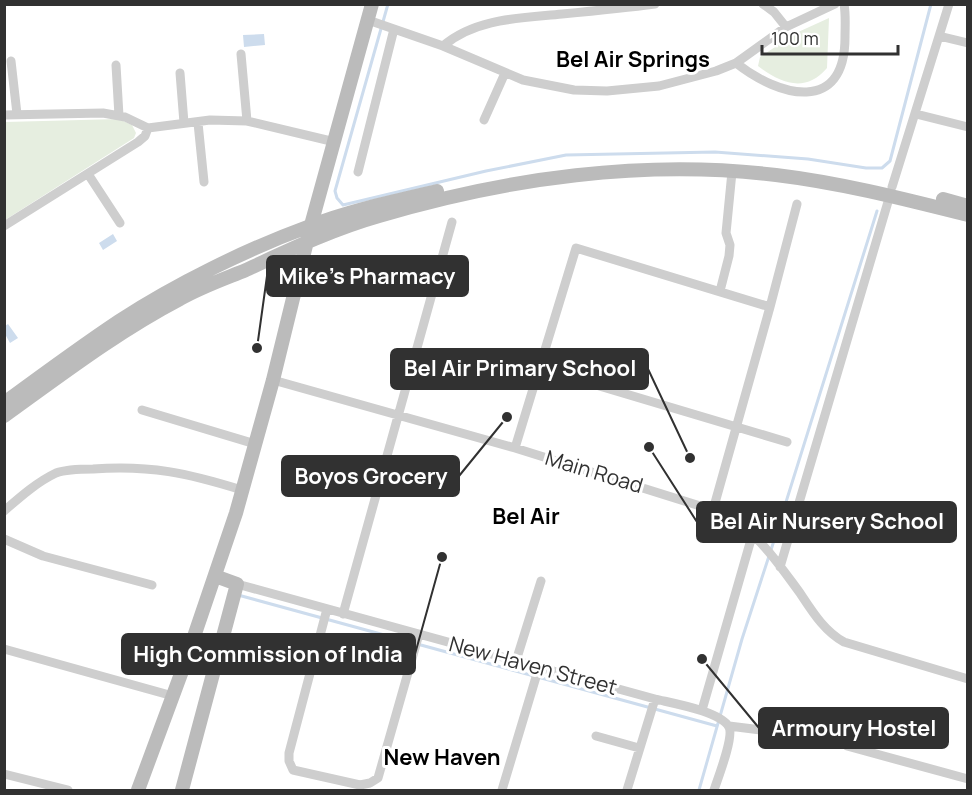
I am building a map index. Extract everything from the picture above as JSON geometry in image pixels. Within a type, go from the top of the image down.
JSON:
[{"type":"main road","points":[[138,790],[215,576],[242,490],[273,380],[311,225],[372,21],[372,4]]},
{"type":"main road","points":[[4,403],[121,320],[176,288],[248,252],[311,225],[375,205],[522,174],[586,166],[720,163],[775,166],[840,175],[968,215]]},
{"type":"main road","points":[[4,416],[84,358],[181,298],[307,242],[377,216],[453,196],[586,174],[667,170],[732,176],[774,175],[892,191],[968,206]]},
{"type":"main road","points":[[182,790],[235,592],[215,576]]},
{"type":"street","points":[[443,46],[464,32],[494,22],[656,4]]},
{"type":"street","points":[[763,4],[774,12],[786,27]]},
{"type":"street","points":[[372,21],[443,46],[505,73],[548,86],[607,92],[659,86],[736,63],[786,27],[835,4]]},
{"type":"street","points":[[736,63],[762,80],[794,92],[820,90],[831,84],[838,76],[846,45],[844,4]]},
{"type":"street","points":[[780,567],[949,4]]},
{"type":"street","points":[[358,172],[391,28]]},
{"type":"street","points":[[939,36],[968,42]]},
{"type":"street","points":[[241,54],[247,122]]},
{"type":"street","points":[[11,61],[17,114]]},
{"type":"street","points":[[116,64],[118,116]]},
{"type":"street","points":[[180,73],[184,123]]},
{"type":"street","points":[[484,120],[505,73]]},
{"type":"street","points":[[4,115],[103,113],[118,116],[148,128],[210,120],[247,122],[335,142]]},
{"type":"street","points":[[916,114],[968,127]]},
{"type":"street","points":[[198,123],[204,182]]},
{"type":"street","points":[[4,226],[138,142],[145,136],[148,128]]},
{"type":"street","points":[[88,174],[120,223]]},
{"type":"street","points":[[720,291],[729,256],[730,245],[726,233],[732,176]]},
{"type":"street","points":[[712,510],[797,204]]},
{"type":"street","points":[[343,614],[452,222]]},
{"type":"street","points":[[515,448],[576,248],[770,307]]},
{"type":"street","points":[[539,368],[787,442]]},
{"type":"street","name":"Main Road","points":[[273,380],[515,448],[712,510],[742,526],[761,544],[819,620],[835,637],[844,642],[968,679]]},
{"type":"street","points":[[142,410],[255,444]]},
{"type":"street","points":[[4,511],[37,484],[58,472],[82,469],[156,468],[195,475],[242,490]]},
{"type":"street","points":[[706,712],[752,536]]},
{"type":"street","points":[[4,539],[43,556],[152,585]]},
{"type":"street","points":[[516,661],[541,581]]},
{"type":"street","name":"New Haven Street","points":[[235,592],[327,609],[516,661],[537,672],[654,702],[706,712],[726,724]]},
{"type":"street","points":[[327,609],[289,753],[289,761],[293,770],[360,785],[378,778],[418,634]]},
{"type":"street","points":[[4,649],[173,696]]},
{"type":"street","points":[[502,790],[537,672]]},
{"type":"street","points":[[627,790],[654,702]]},
{"type":"street","points":[[714,790],[729,742],[726,724],[769,731]]},
{"type":"street","points":[[596,736],[639,747]]},
{"type":"street","points":[[847,746],[968,779]]},
{"type":"street","points":[[4,774],[68,790]]},
{"type":"shaded area","points":[[829,18],[827,68],[819,76],[811,81],[793,83],[784,81],[758,66],[760,57],[796,33]]},
{"type":"shaded area","points":[[119,119],[132,125],[136,133],[134,138],[5,220],[5,122]]},
{"type":"water","points":[[264,34],[265,45],[244,47],[243,35]]},
{"type":"water","points":[[113,234],[117,241],[103,250],[99,243]]},
{"type":"water","points":[[8,324],[18,338],[10,343],[5,334],[5,326]]},
{"type":"waterway","points":[[388,4],[335,191],[343,205],[486,171],[566,155],[715,152],[808,159],[866,168],[882,168],[890,161],[931,4]]},
{"type":"waterway","points":[[771,550],[877,211]]},
{"type":"waterway","points":[[699,790],[742,639],[769,556]]},
{"type":"waterway","points":[[238,595],[717,726]]},
{"type":"place","name":"Mike's Pharmacy","points":[[257,348]]},
{"type":"place","name":"Boyos Grocery","points":[[507,417]]},
{"type":"place","name":"Bel Air Nursery School","points":[[649,447]]},
{"type":"place","name":"Bel Air Primary School","points":[[690,458]]},
{"type":"place","name":"High Commission of India","points":[[442,557]]},
{"type":"place","name":"Armoury Hostel","points":[[702,659]]},
{"type":"district","name":"Bel Air Springs","points":[[633,59]]},
{"type":"district","name":"Bel Air","points":[[526,516]]},
{"type":"district","name":"New Haven","points":[[442,757]]}]
